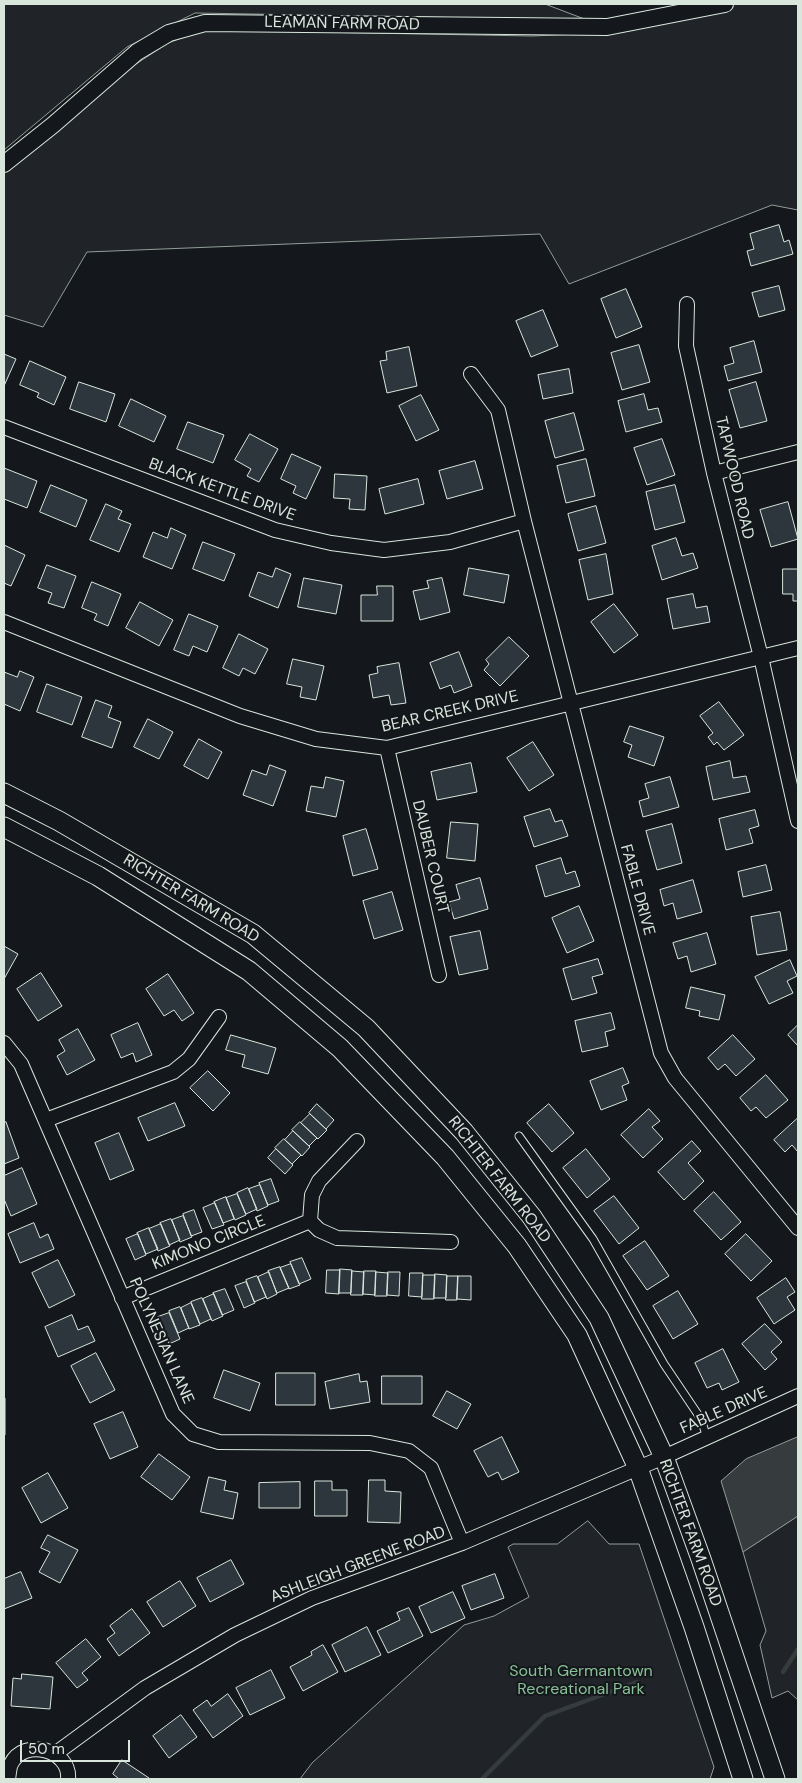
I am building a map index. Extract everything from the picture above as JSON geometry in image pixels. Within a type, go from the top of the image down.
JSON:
[{"type":"main road","name":"RICHTER FARM ROAD","points":[[4,793],[59,821],[253,934],[366,1028],[464,1132],[532,1217],[599,1318],[664,1457],[701,1559],[775,1779]]},
{"type":"main road","name":"RICHTER FARM ROAD","points":[[4,827],[98,876],[249,971],[340,1048],[445,1157],[517,1246],[577,1335],[638,1468],[694,1627],[743,1779]]},
{"type":"street","name":"LEAMAN FARM ROAD","points":[[4,164],[53,125],[137,52],[169,33],[205,23],[607,27],[725,4]]},
{"type":"street","name":"TAPWOOD ROAD","points":[[687,304],[686,346],[714,473],[761,657],[798,821]]},
{"type":"street","name":"FABLE DRIVE","points":[[471,374],[498,410],[524,521],[661,1053],[675,1078],[798,1228]]},
{"type":"street","name":"BLACK KETTLE DRIVE","points":[[4,427],[275,530],[331,543],[384,550],[441,543],[524,521]]},
{"type":"street","points":[[714,473],[798,452]]},
{"type":"street","name":"BEAR CREEK DRIVE","points":[[4,622],[240,716],[316,739],[387,748],[798,648]]},
{"type":"street","name":"DAUBER COURT","points":[[387,748],[439,975]]},
{"type":"street","points":[[46,1120],[173,1072],[189,1058],[219,1016]]},
{"type":"street","name":"POLYNESIAN LANE","points":[[4,1043],[21,1064],[172,1414],[193,1434],[219,1442],[370,1443],[409,1451],[431,1468],[462,1543]]},
{"type":"street","points":[[357,1141],[319,1181],[312,1195],[310,1221],[319,1230],[337,1238],[451,1242]]},
{"type":"street","name":"KIMONO CIRCLE","points":[[122,1298],[310,1221]]},
{"type":"street","name":"FABLE DRIVE","points":[[638,1468],[798,1396]]},
{"type":"street","name":"ASHLEIGH GREENE ROAD","points":[[55,1754],[145,1688],[235,1635],[312,1598],[462,1543],[638,1468]]},
{"type":"street","points":[[8,1779],[8,1759],[40,1748],[55,1754],[65,1765],[68,1779]]},
{"type":"lane","points":[[519,1136],[592,1239],[664,1364],[700,1419],[707,1438]]},
{"type":"green space","points":[[4,4],[545,4],[587,20],[195,13],[127,47],[4,150]]},
{"type":"green space","points":[[736,4],[798,4],[798,210],[772,205],[569,284],[540,234],[87,252],[43,327],[4,315],[4,171],[136,64],[168,43],[203,30],[532,36],[623,32]]},
{"type":"green space","points":[[798,1516],[798,1700],[788,1691],[772,1698],[760,1645],[766,1631],[743,1552]]},
{"type":"green space","name":"South Germantown Recreational Park","points":[[588,1521],[609,1544],[639,1544],[714,1767],[710,1779],[300,1779],[312,1763],[464,1625],[494,1616],[529,1597],[508,1547],[513,1544],[557,1544]]},
{"type":"shaded area","points":[[798,1437],[798,1516],[743,1552],[721,1481],[746,1459]]},
{"type":"building","points":[[779,225],[784,242],[789,240],[793,254],[751,266],[747,251],[754,249],[750,234]]},
{"type":"building","points":[[779,286],[785,310],[759,317],[752,293]]},
{"type":"building","points":[[626,289],[642,327],[616,338],[601,299]]},
{"type":"building","points":[[543,310],[558,346],[531,357],[516,321]]},
{"type":"building","points":[[754,341],[762,372],[728,381],[724,366],[734,363],[730,348]]},
{"type":"building","points":[[639,345],[650,382],[622,390],[611,353]]},
{"type":"building","points":[[409,347],[417,386],[387,393],[380,361],[387,360],[386,352]]},
{"type":"building","points":[[4,354],[16,359],[4,386]]},
{"type":"building","points":[[30,361],[66,377],[54,405],[37,397],[39,393],[20,385]]},
{"type":"building","points":[[569,369],[573,393],[543,399],[538,375]]},
{"type":"building","points":[[79,382],[115,394],[106,422],[70,409]]},
{"type":"building","points":[[756,382],[767,421],[740,428],[729,390]]},
{"type":"building","points":[[644,394],[648,410],[658,408],[662,422],[626,432],[618,401]]},
{"type":"building","points":[[421,395],[439,430],[416,441],[399,406]]},
{"type":"building","points":[[131,399],[166,416],[154,442],[119,426]]},
{"type":"building","points":[[574,413],[584,450],[555,458],[545,421]]},
{"type":"building","points":[[188,422],[224,435],[213,463],[177,449]]},
{"type":"building","points":[[250,434],[278,449],[259,482],[247,476],[251,469],[235,460]]},
{"type":"building","points":[[662,439],[675,475],[647,485],[634,448]]},
{"type":"building","points":[[292,454],[321,467],[306,499],[293,493],[296,486],[281,479]]},
{"type":"building","points":[[586,459],[595,496],[566,503],[557,466]]},
{"type":"building","points":[[475,461],[483,489],[447,499],[439,471]]},
{"type":"building","points":[[4,468],[37,481],[27,508],[4,499]]},
{"type":"building","points":[[335,474],[367,476],[365,510],[349,509],[350,499],[334,498]]},
{"type":"building","points":[[418,479],[424,504],[385,514],[379,489]]},
{"type":"building","points":[[51,485],[87,500],[76,527],[40,512]]},
{"type":"building","points":[[675,485],[685,522],[655,530],[646,492]]},
{"type":"building","points":[[788,502],[798,539],[771,547],[760,510]]},
{"type":"building","points":[[106,504],[122,511],[118,519],[131,524],[119,552],[90,540]]},
{"type":"building","points":[[596,506],[606,543],[578,551],[568,514]]},
{"type":"building","points":[[171,528],[186,535],[172,569],[143,557],[153,532],[167,538]]},
{"type":"building","points":[[676,538],[682,556],[693,553],[698,568],[662,580],[652,546]]},
{"type":"building","points":[[203,542],[235,554],[224,581],[193,569]]},
{"type":"building","points":[[4,545],[25,555],[11,586],[4,583]]},
{"type":"building","points":[[606,554],[613,594],[588,600],[579,560]]},
{"type":"building","points":[[47,565],[76,576],[64,608],[48,603],[52,593],[38,588]]},
{"type":"building","points":[[276,568],[291,574],[278,608],[249,596],[258,572],[272,577]]},
{"type":"building","points":[[469,568],[509,575],[504,603],[464,595]]},
{"type":"building","points":[[783,569],[798,569],[798,601],[793,601],[793,594],[783,594]]},
{"type":"building","points":[[304,578],[342,585],[336,614],[298,607]]},
{"type":"building","points":[[442,578],[450,612],[420,620],[413,591],[429,588],[427,581]]},
{"type":"building","points":[[92,582],[121,594],[108,626],[94,620],[97,614],[82,608]]},
{"type":"building","points":[[377,586],[393,586],[393,621],[361,621],[361,595],[377,595]]},
{"type":"building","points":[[693,594],[696,608],[707,606],[710,622],[673,629],[667,599]]},
{"type":"building","points":[[140,602],[173,620],[159,646],[126,628]]},
{"type":"building","points":[[614,604],[638,635],[614,653],[591,622]]},
{"type":"building","points":[[189,614],[218,626],[207,652],[193,646],[189,656],[174,650]]},
{"type":"building","points":[[239,634],[268,649],[255,674],[243,668],[239,676],[223,668]]},
{"type":"building","points":[[509,637],[529,656],[500,686],[484,670],[489,664],[486,660]]},
{"type":"building","points":[[459,652],[472,686],[454,693],[451,685],[440,689],[430,663]]},
{"type":"building","points":[[293,659],[324,666],[316,700],[300,697],[302,687],[287,684]]},
{"type":"building","points":[[399,663],[406,703],[391,705],[389,695],[373,698],[369,675],[378,673],[377,667]]},
{"type":"building","points":[[20,671],[34,677],[20,711],[4,704],[4,672],[17,677]]},
{"type":"building","points":[[47,684],[82,697],[72,725],[37,712]]},
{"type":"building","points":[[96,700],[112,706],[108,717],[121,722],[112,748],[82,737]]},
{"type":"building","points":[[719,702],[744,735],[724,750],[717,742],[714,745],[708,737],[713,733],[700,716]]},
{"type":"building","points":[[148,719],[173,732],[159,759],[134,747]]},
{"type":"building","points":[[630,726],[664,737],[654,766],[628,757],[632,745],[624,742]]},
{"type":"building","points":[[199,739],[222,752],[208,779],[184,766]]},
{"type":"building","points":[[533,742],[554,775],[529,791],[507,758]]},
{"type":"building","points":[[730,761],[733,778],[746,776],[750,792],[713,800],[706,767]]},
{"type":"building","points":[[471,763],[477,792],[437,800],[431,772]]},
{"type":"building","points":[[270,765],[286,771],[273,806],[243,795],[252,770],[266,775]]},
{"type":"building","points":[[326,777],[344,781],[336,817],[306,811],[311,786],[323,788]]},
{"type":"building","points":[[670,777],[679,807],[643,817],[639,801],[649,798],[645,784]]},
{"type":"building","points":[[550,809],[555,822],[562,820],[568,836],[534,847],[524,817]]},
{"type":"building","points":[[755,810],[759,826],[749,829],[753,843],[726,850],[719,819]]},
{"type":"building","points":[[451,822],[478,824],[475,861],[447,858]]},
{"type":"building","points":[[672,824],[682,863],[657,870],[646,831]]},
{"type":"building","points":[[366,829],[378,869],[353,876],[343,836]]},
{"type":"building","points":[[561,858],[566,874],[575,871],[580,886],[545,897],[536,866]]},
{"type":"building","points":[[766,865],[772,890],[743,897],[738,872]]},
{"type":"building","points":[[480,878],[488,909],[454,919],[449,902],[460,899],[456,885]]},
{"type":"building","points":[[693,880],[702,912],[677,919],[673,903],[664,906],[660,890]]},
{"type":"building","points":[[392,892],[403,930],[374,939],[363,901]]},
{"type":"building","points":[[579,906],[594,941],[567,953],[552,918]]},
{"type":"building","points":[[780,912],[787,950],[757,955],[751,917]]},
{"type":"building","points":[[480,931],[488,969],[459,975],[450,937]]},
{"type":"building","points":[[707,933],[716,964],[691,972],[687,956],[678,959],[673,943]]},
{"type":"building","points":[[4,946],[18,954],[4,979]]},
{"type":"building","points":[[598,959],[603,974],[592,977],[597,993],[572,1000],[563,969]]},
{"type":"building","points":[[790,960],[797,976],[787,981],[793,993],[769,1004],[755,977]]},
{"type":"building","points":[[41,973],[62,1006],[38,1021],[17,989]]},
{"type":"building","points":[[168,974],[194,1013],[182,1021],[174,1010],[164,1016],[146,989]]},
{"type":"building","points":[[691,987],[725,995],[719,1020],[699,1016],[700,1011],[686,1008]]},
{"type":"building","points":[[611,1013],[615,1029],[605,1032],[608,1046],[582,1052],[575,1021]]},
{"type":"building","points":[[138,1023],[152,1055],[136,1062],[133,1053],[121,1058],[111,1035]]},
{"type":"building","points":[[798,1025],[798,1046],[788,1035]]},
{"type":"building","points":[[78,1029],[95,1060],[67,1075],[57,1056],[65,1051],[59,1040]]},
{"type":"building","points":[[231,1035],[276,1048],[268,1074],[242,1067],[245,1055],[226,1050]]},
{"type":"building","points":[[733,1035],[755,1059],[736,1076],[725,1064],[718,1070],[708,1058]]},
{"type":"building","points":[[623,1068],[629,1083],[622,1086],[627,1100],[601,1110],[590,1081]]},
{"type":"building","points":[[208,1071],[230,1093],[213,1111],[190,1088]]},
{"type":"building","points":[[766,1075],[788,1100],[766,1118],[756,1107],[751,1111],[740,1098]]},
{"type":"building","points":[[175,1103],[185,1126],[148,1141],[138,1118]]},
{"type":"building","points":[[317,1104],[334,1120],[326,1129],[309,1113]]},
{"type":"building","points":[[549,1104],[574,1133],[552,1152],[527,1123]]},
{"type":"building","points":[[649,1109],[660,1121],[652,1127],[663,1139],[643,1158],[621,1135]]},
{"type":"building","points":[[310,1114],[327,1130],[318,1139],[301,1123]]},
{"type":"building","points":[[798,1118],[798,1152],[792,1145],[785,1152],[774,1140]]},
{"type":"building","points":[[6,1122],[19,1158],[4,1164],[4,1123]]},
{"type":"building","points":[[300,1122],[317,1138],[309,1146],[292,1130]]},
{"type":"building","points":[[293,1131],[310,1147],[302,1156],[285,1140]]},
{"type":"building","points":[[119,1133],[134,1170],[110,1180],[95,1143]]},
{"type":"building","points":[[284,1139],[301,1155],[292,1164],[275,1148]]},
{"type":"building","points":[[692,1141],[701,1151],[688,1163],[704,1181],[684,1200],[658,1172]]},
{"type":"building","points":[[276,1149],[293,1165],[285,1174],[268,1158]]},
{"type":"building","points":[[586,1149],[610,1179],[587,1198],[563,1168]]},
{"type":"building","points":[[22,1168],[37,1204],[11,1216],[4,1199],[4,1176]]},
{"type":"building","points":[[271,1179],[279,1201],[268,1205],[259,1183]]},
{"type":"building","points":[[260,1185],[268,1206],[257,1211],[249,1189]]},
{"type":"building","points":[[248,1188],[257,1209],[246,1214],[237,1193]]},
{"type":"building","points":[[714,1192],[741,1222],[721,1240],[694,1211]]},
{"type":"building","points":[[237,1194],[246,1215],[235,1220],[226,1198]]},
{"type":"building","points":[[614,1196],[639,1228],[619,1244],[594,1211]]},
{"type":"building","points":[[226,1197],[234,1219],[223,1223],[214,1202]]},
{"type":"building","points":[[215,1203],[224,1225],[212,1229],[203,1208]]},
{"type":"building","points":[[194,1210],[202,1232],[191,1236],[183,1214]]},
{"type":"building","points":[[183,1216],[192,1237],[180,1242],[172,1220]]},
{"type":"building","points":[[171,1219],[180,1240],[169,1245],[160,1223]]},
{"type":"building","points":[[34,1223],[40,1238],[48,1234],[54,1249],[20,1263],[8,1234]]},
{"type":"building","points":[[161,1224],[170,1246],[158,1251],[149,1229]]},
{"type":"building","points":[[149,1228],[158,1249],[146,1254],[137,1233]]},
{"type":"building","points":[[138,1234],[146,1255],[135,1260],[126,1239]]},
{"type":"building","points":[[746,1234],[772,1261],[751,1281],[725,1254]]},
{"type":"building","points":[[645,1241],[669,1276],[647,1290],[623,1256]]},
{"type":"building","points":[[302,1258],[311,1279],[299,1284],[290,1262]]},
{"type":"building","points":[[58,1260],[75,1295],[49,1308],[32,1273]]},
{"type":"building","points":[[291,1264],[300,1285],[289,1289],[280,1268]]},
{"type":"building","points":[[280,1267],[289,1288],[277,1293],[268,1271]]},
{"type":"building","points":[[340,1269],[352,1270],[351,1293],[339,1293]]},
{"type":"building","points":[[327,1270],[340,1270],[339,1294],[326,1293]]},
{"type":"building","points":[[352,1271],[364,1272],[363,1295],[351,1295]]},
{"type":"building","points":[[364,1271],[376,1271],[375,1295],[363,1294]]},
{"type":"building","points":[[269,1272],[277,1294],[267,1299],[258,1277]]},
{"type":"building","points":[[376,1272],[388,1273],[387,1296],[375,1296]]},
{"type":"building","points":[[388,1272],[400,1272],[399,1296],[387,1295]]},
{"type":"building","points":[[410,1273],[423,1273],[422,1297],[409,1296]]},
{"type":"building","points":[[435,1274],[447,1275],[446,1298],[434,1298]]},
{"type":"building","points":[[423,1275],[435,1275],[434,1299],[422,1299]]},
{"type":"building","points":[[257,1276],[266,1297],[254,1302],[246,1280]]},
{"type":"building","points":[[447,1276],[458,1276],[457,1300],[446,1300]]},
{"type":"building","points":[[458,1276],[471,1276],[471,1300],[457,1299]]},
{"type":"building","points":[[786,1278],[795,1292],[787,1297],[795,1310],[774,1324],[757,1298]]},
{"type":"building","points":[[246,1282],[255,1303],[244,1308],[235,1286]]},
{"type":"building","points":[[225,1289],[234,1310],[222,1315],[213,1293]]},
{"type":"building","points":[[678,1291],[698,1324],[673,1339],[653,1306]]},
{"type":"building","points":[[214,1294],[223,1316],[212,1321],[203,1299]]},
{"type":"building","points":[[202,1298],[211,1319],[200,1324],[191,1302]]},
{"type":"building","points":[[191,1303],[200,1325],[189,1329],[181,1308]]},
{"type":"building","points":[[180,1307],[189,1328],[178,1333],[169,1311]]},
{"type":"building","points":[[169,1313],[180,1339],[169,1344],[158,1317]]},
{"type":"building","points":[[72,1315],[78,1330],[88,1326],[95,1341],[58,1357],[45,1327]]},
{"type":"building","points":[[765,1324],[782,1342],[771,1352],[777,1359],[765,1370],[742,1344]]},
{"type":"building","points":[[723,1349],[739,1382],[722,1390],[719,1383],[707,1388],[695,1363]]},
{"type":"building","points":[[96,1353],[115,1390],[90,1403],[71,1366]]},
{"type":"building","points":[[224,1370],[260,1383],[250,1411],[214,1398]]},
{"type":"building","points":[[276,1373],[315,1373],[315,1405],[276,1405]]},
{"type":"building","points":[[359,1374],[360,1382],[367,1381],[370,1402],[330,1409],[325,1382]]},
{"type":"building","points":[[382,1376],[422,1376],[422,1404],[382,1404]]},
{"type":"building","points":[[447,1391],[471,1404],[457,1429],[433,1416]]},
{"type":"building","points":[[5,1398],[5,1435],[4,1435]]},
{"type":"building","points":[[123,1412],[138,1447],[110,1459],[94,1424]]},
{"type":"building","points":[[502,1437],[519,1472],[502,1480],[498,1472],[488,1477],[474,1451]]},
{"type":"building","points":[[159,1454],[190,1477],[172,1500],[141,1477]]},
{"type":"building","points":[[48,1473],[68,1508],[41,1523],[22,1488]]},
{"type":"building","points":[[209,1477],[226,1481],[224,1490],[238,1493],[233,1519],[201,1512]]},
{"type":"building","points":[[369,1480],[385,1480],[385,1491],[401,1492],[400,1523],[368,1522]]},
{"type":"building","points":[[315,1481],[332,1481],[332,1490],[347,1490],[347,1516],[315,1516]]},
{"type":"building","points":[[300,1482],[300,1508],[259,1508],[259,1483]]},
{"type":"building","points":[[48,1535],[78,1550],[60,1583],[39,1572],[50,1552],[41,1548]]},
{"type":"building","points":[[231,1560],[244,1584],[210,1602],[197,1578]]},
{"type":"building","points":[[21,1572],[32,1598],[4,1609],[4,1579]]},
{"type":"building","points":[[495,1574],[504,1598],[471,1610],[462,1586]]},
{"type":"building","points":[[180,1581],[196,1606],[163,1627],[147,1602]]},
{"type":"building","points":[[453,1592],[465,1618],[431,1633],[419,1607]]},
{"type":"building","points":[[409,1608],[423,1636],[388,1653],[377,1631],[400,1620],[397,1613]]},
{"type":"building","points":[[132,1609],[150,1633],[119,1656],[107,1639],[115,1633],[110,1626]]},
{"type":"building","points":[[367,1627],[381,1655],[345,1672],[332,1645]]},
{"type":"building","points":[[86,1639],[101,1657],[82,1673],[88,1680],[77,1688],[56,1663]]},
{"type":"building","points":[[323,1645],[338,1672],[303,1691],[290,1667],[312,1655],[311,1652]]},
{"type":"building","points":[[271,1670],[285,1698],[250,1715],[236,1688]]},
{"type":"building","points":[[22,1674],[53,1677],[50,1709],[11,1706],[13,1678],[21,1679]]},
{"type":"building","points":[[228,1694],[243,1716],[213,1738],[193,1710],[207,1700],[211,1706]]},
{"type":"building","points":[[181,1715],[197,1737],[169,1758],[153,1736]]},
{"type":"building","points":[[122,1760],[149,1779],[119,1779],[113,1774]]},
{"type":"waterway","points":[[783,1672],[798,1649]]},
{"type":"waterway","points":[[482,1779],[545,1716],[637,1682]]}]
